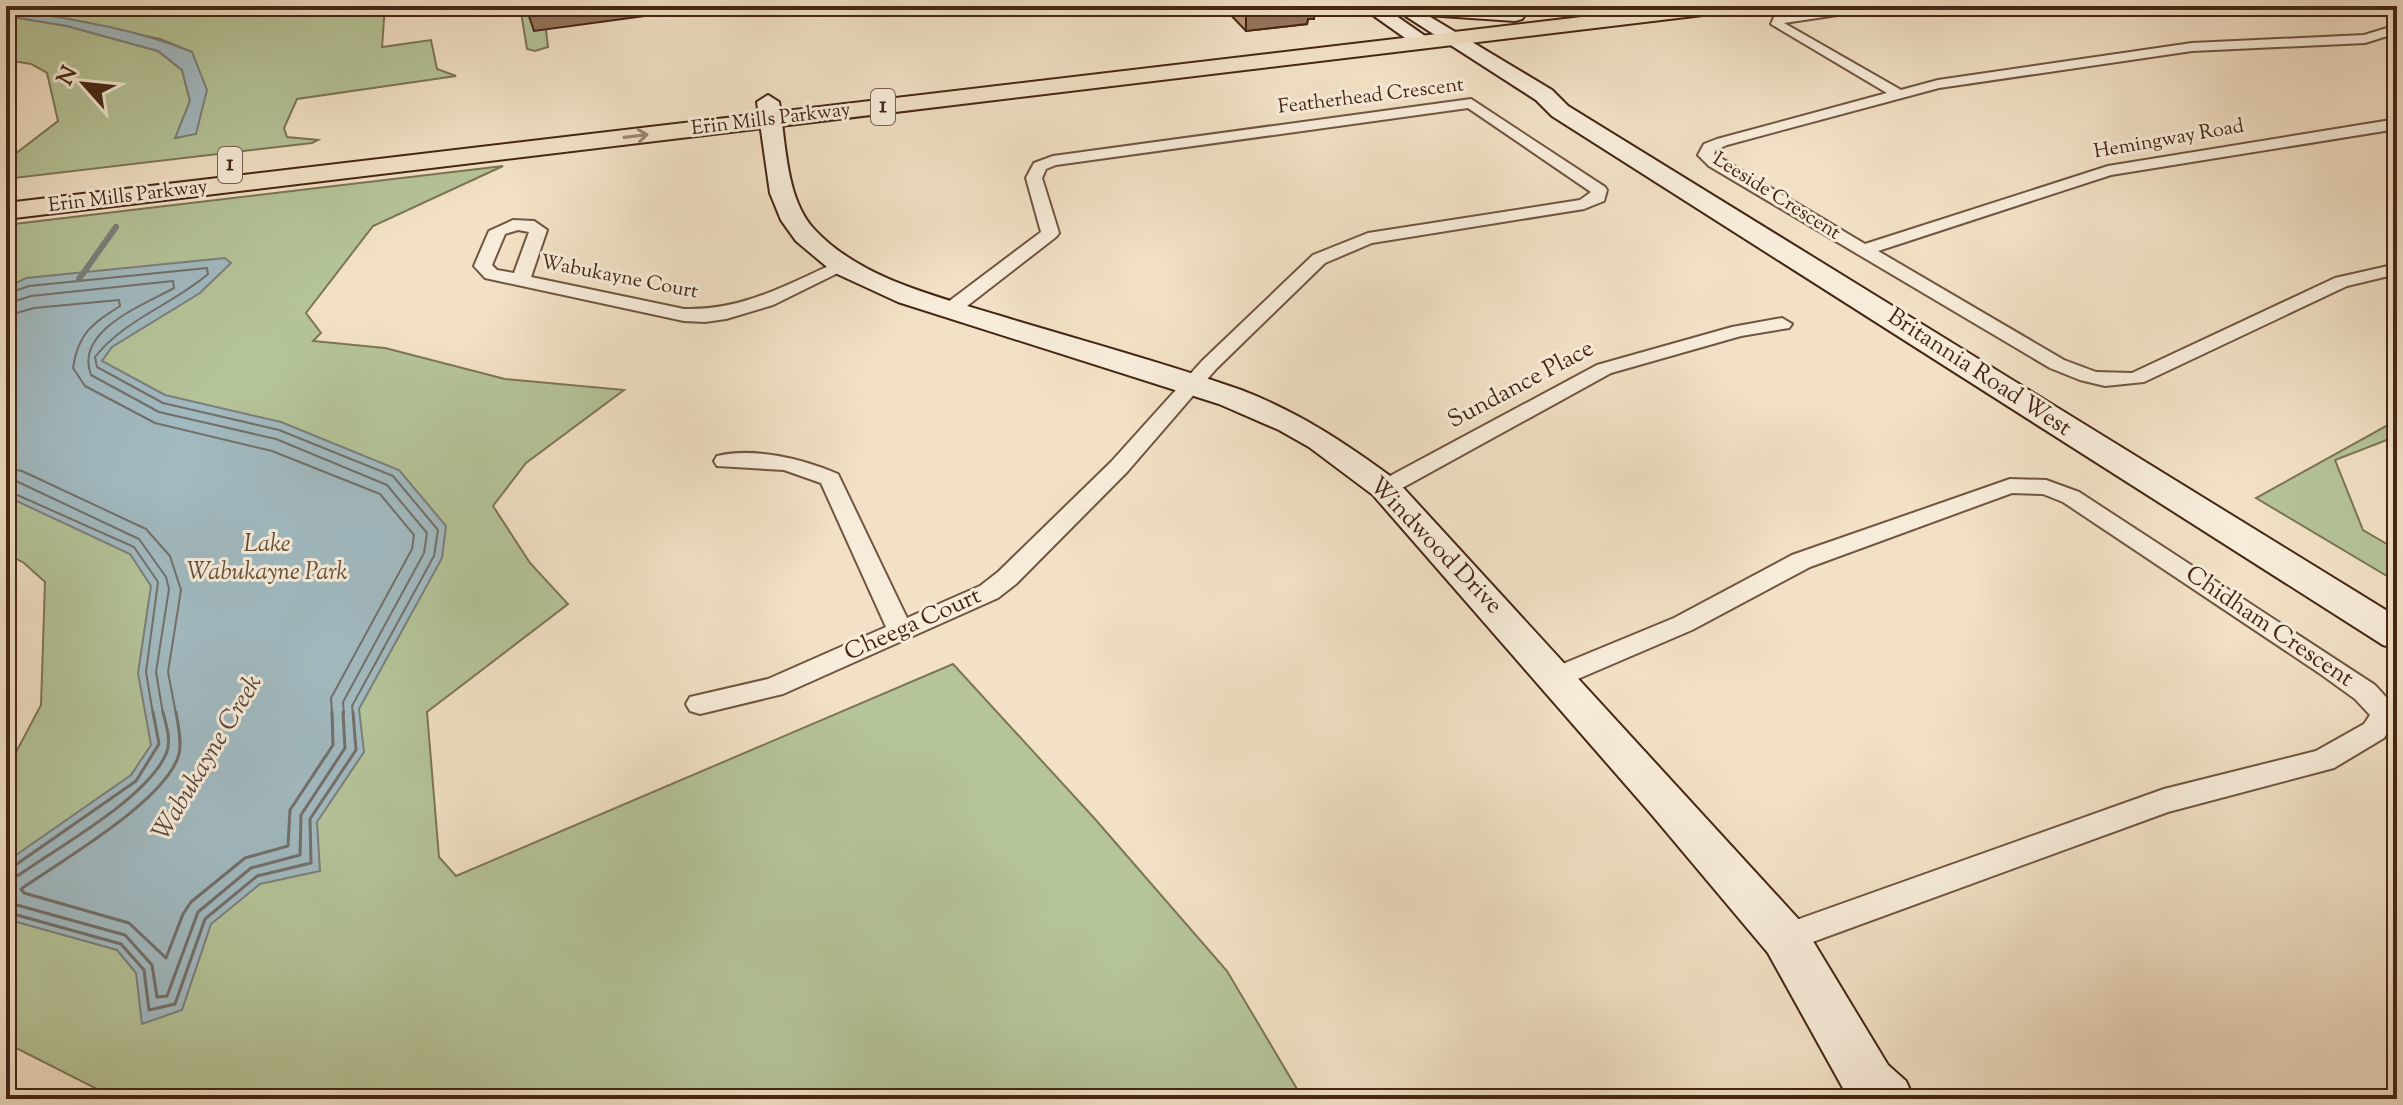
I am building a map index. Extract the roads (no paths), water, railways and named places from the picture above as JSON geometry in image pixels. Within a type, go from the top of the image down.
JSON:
[{"type":"main road","name":"Erin Mills Parkway","points":[[6,191],[769,111],[1403,13],[1427,33],[1452,39],[1588,6]]},
{"type":"main road","name":"Erin Mills Parkway","points":[[6,211],[769,111],[1427,33],[1728,6]]},
{"type":"main road","points":[[1369,12],[1449,13],[1511,24]]},
{"type":"main road","points":[[1485,59],[1492,45],[1511,24]]},
{"type":"main road","name":"Britannia Road West","points":[[1427,33],[1522,104],[1560,111]]},
{"type":"main road","name":"Britannia Road West","points":[[1452,39],[1544,95],[1560,111],[2397,635]]},
{"type":"main road","name":"Windwood Drive","points":[[769,111],[782,193],[794,220],[805,235],[843,266],[890,289],[1230,397],[1290,423],[1352,462],[1385,488],[1557,677],[1785,938],[1876,1094]]},
{"type":"street","points":[[1871,6],[1780,18],[1777,24],[1898,94]]},
{"type":"street","points":[[2366,6],[2397,15]]},
{"type":"street","name":"Leeside Crescent","points":[[2397,29],[2365,39],[2192,47],[1949,82],[1722,142],[1709,147],[1706,155],[2057,364],[2082,376],[2111,383],[2137,378],[2341,282],[2397,269]]},
{"type":"street","name":"Featherhead Crescent","points":[[951,309],[1050,233],[1034,178],[1040,166],[1053,161],[1471,103],[1599,190],[1598,197],[1584,204],[1398,232],[1342,247],[1302,272],[1191,384]]},
{"type":"street","name":"Hemingway Road","points":[[1863,250],[2108,171],[2397,124]]},
{"type":"street","name":"Wabukayne Court","points":[[521,280],[684,315],[712,317],[741,310],[843,266]]},
{"type":"street","name":"Sundance Place","points":[[1385,488],[1604,369],[1739,331],[1782,324]]},
{"type":"street","name":"Cheega Court","points":[[700,704],[774,687],[989,592],[1119,467],[1191,384]]},
{"type":"street","points":[[725,461],[784,463],[801,466],[830,479],[900,630]]},
{"type":"street","name":"Chidham Crescent","points":[[1557,677],[1683,624],[1801,561],[2010,486],[2046,487],[2071,497],[2328,666],[2365,692],[2385,714],[2374,731],[2324,760],[2164,801],[1785,938]]},
{"type":"water","points":[[6,8],[124,30],[192,52],[207,90],[196,134],[175,138],[190,101],[182,70],[158,51],[67,26],[6,16]]},
{"type":"water","points":[[225,258],[231,263],[200,293],[112,347],[102,361],[165,395],[281,422],[399,470],[446,526],[442,558],[359,709],[364,752],[317,822],[320,871],[260,884],[211,924],[182,1010],[142,1024],[136,973],[117,950],[6,919],[6,862],[131,775],[151,745],[138,673],[151,586],[130,554],[6,496],[6,288],[26,278]]},
{"type":"waterway","name":"Wabukayne Creek","points":[[79,279],[116,227]]},
{"type":"park label","name":"Lake Wabukayne Park","points":[[267,559]]}]
